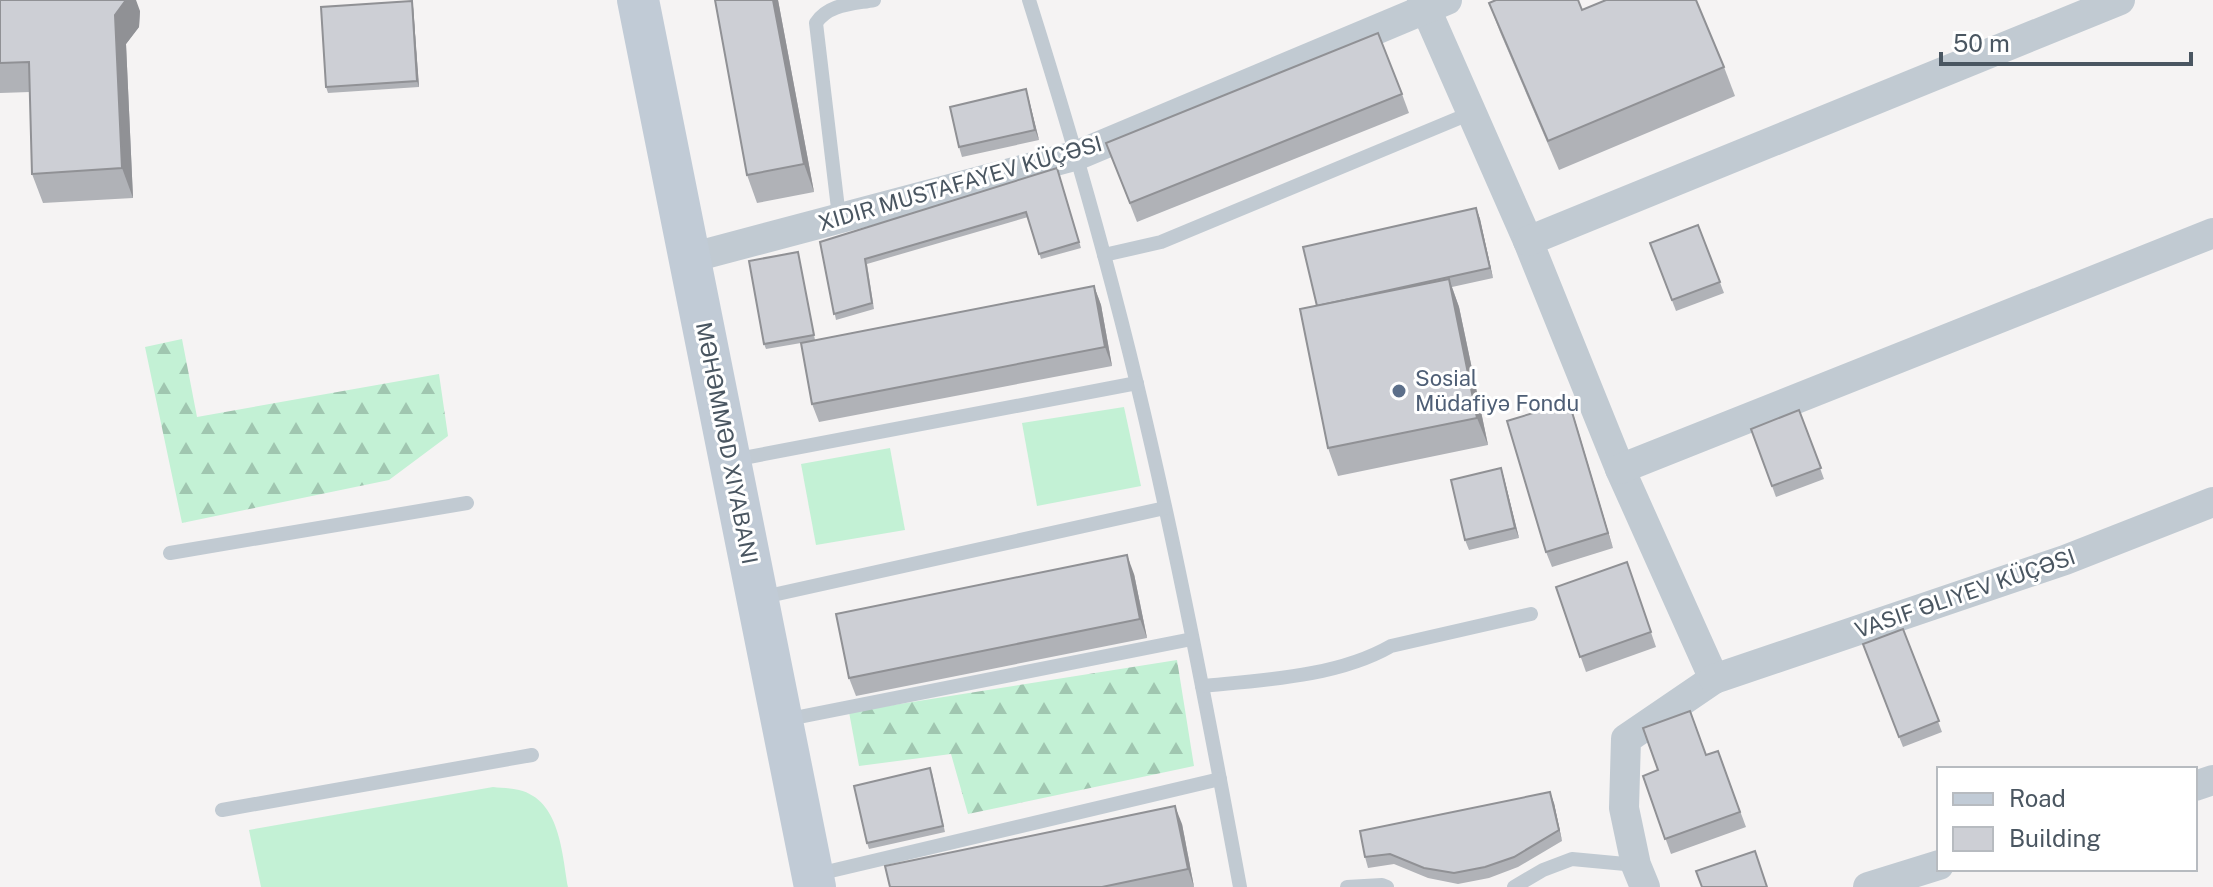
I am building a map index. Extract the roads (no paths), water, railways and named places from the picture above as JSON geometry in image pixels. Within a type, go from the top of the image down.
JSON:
[{"type":"street","name":"MƏHƏMMƏD XIYABANI","points":[[638,0],[814,881]]},
{"type":"street","points":[[1528,241],[2120,0]]},
{"type":"street","points":[[690,258],[1078,155],[1431,3],[1471,113],[1528,241],[1620,469],[1714,679]]},
{"type":"street","points":[[1620,469],[2213,233]]},
{"type":"street","name":"VASIF ƏLIYEV KÜÇƏSI","points":[[1641,876],[1624,808],[1626,739],[1714,679],[2065,560],[2213,502]]},
{"type":"street","points":[[1868,887],[1937,866]]},
{"type":"lane","points":[[839,217],[816,23],[822,12],[874,0]]},
{"type":"lane","points":[[1029,0],[1078,155],[1137,383],[1202,686],[1240,887]]},
{"type":"lane","points":[[1104,255],[1161,242],[1471,113]]},
{"type":"lane","points":[[731,461],[1137,383]]},
{"type":"lane","points":[[170,553],[467,503]]},
{"type":"lane","points":[[758,599],[1165,508]]},
{"type":"lane","points":[[1202,686],[1320,671],[1376,655],[1391,646],[1531,614]]},
{"type":"lane","points":[[783,721],[1192,639]]},
{"type":"lane","points":[[222,810],[532,755]]},
{"type":"lane","points":[[814,881],[1220,779]]},
{"type":"lane","points":[[1514,887],[1543,870],[1572,859],[1641,876]]},
{"type":"lane","points":[[1347,887],[1387,887]]},
{"type":"place","name":"Sosial Müdafiyə Fondu","points":[[1399,391]]}]
